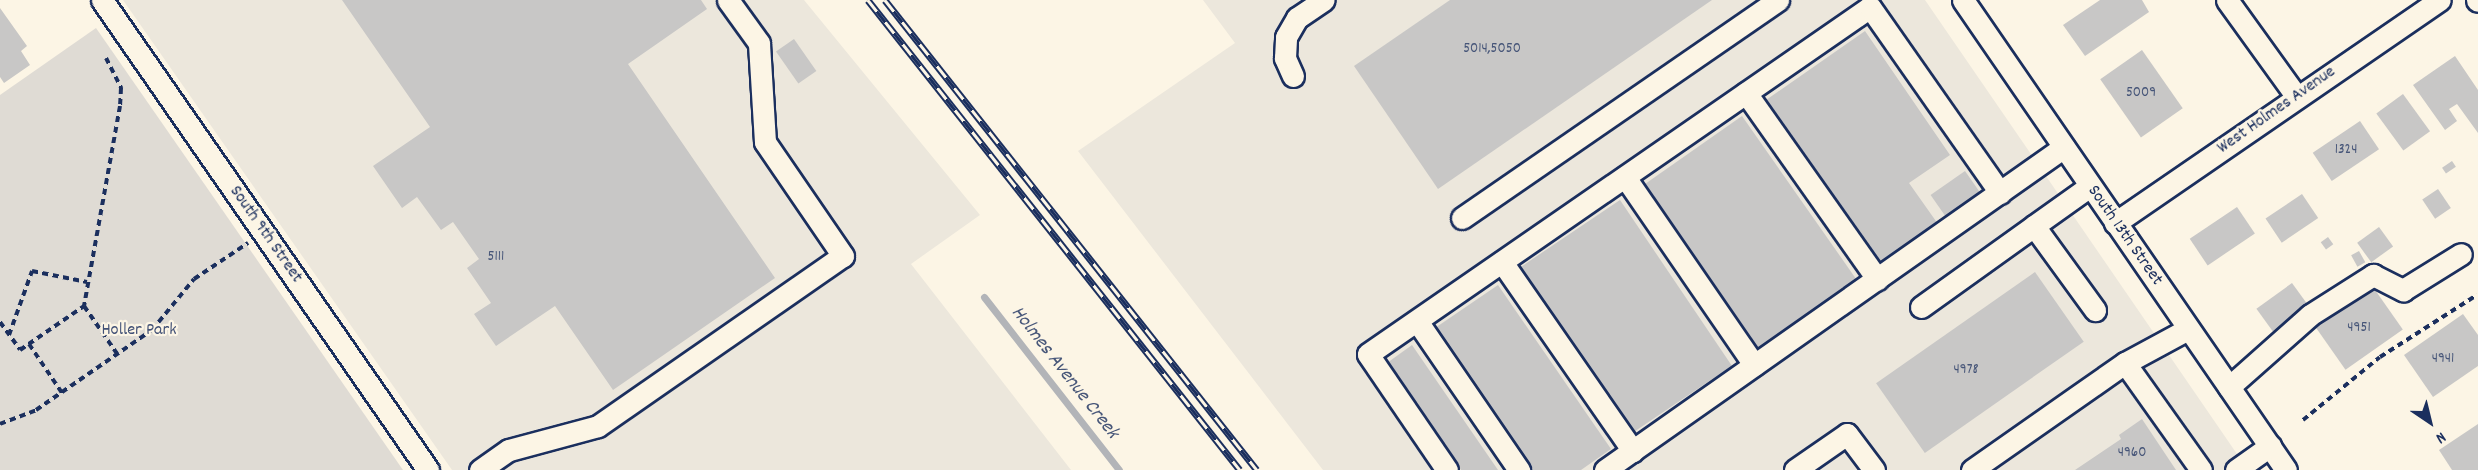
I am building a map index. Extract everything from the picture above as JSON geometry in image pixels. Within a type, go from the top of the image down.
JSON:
[{"type":"street","name":"South 9th Street","points":[[102,0],[428,470]]},
{"type":"street","points":[[480,470],[509,450],[598,426],[843,256],[765,142],[759,43],[728,0]]},
{"type":"street","points":[[1293,76],[1285,58],[1286,37],[1297,18],[1324,0]]},
{"type":"street","points":[[1461,218],[1778,0]]},
{"type":"street","name":"South 13th Street","points":[[1963,0],[2286,470]]},
{"type":"street","points":[[2227,0],[2297,97]]},
{"type":"street","name":"West Holmes Avenue","points":[[2115,223],[2440,0]]},
{"type":"street","points":[[1447,470],[1368,354],[1870,6],[2000,193]]},
{"type":"street","points":[[1746,93],[1877,279]]},
{"type":"street","points":[[1605,470],[2064,147]]},
{"type":"street","points":[[1625,177],[1754,365]]},
{"type":"street","points":[[1921,307],[2090,186]]},
{"type":"street","points":[[2034,226],[2095,310]]},
{"type":"street","points":[[2229,387],[2310,315],[2373,275],[2403,290],[2461,254]]},
{"type":"street","points":[[1502,262],[1633,451]]},
{"type":"street","points":[[1417,321],[1519,470]]},
{"type":"street","points":[[1972,470],[2125,363],[2188,329]]},
{"type":"street","points":[[2125,363],[2201,470]]},
{"type":"street","points":[[1795,470],[1847,434],[1874,470]]},
{"type":"street","points":[[2236,470],[2270,446]]},
{"type":"path","points":[[106,58],[120,88],[120,106],[84,306],[118,355]]},
{"type":"path","points":[[0,424],[17,421],[118,355],[152,330],[194,279],[263,232]]},
{"type":"path","points":[[9,335],[32,271],[87,282]]},
{"type":"path","points":[[2303,420],[2380,357],[2477,295]]},
{"type":"path","points":[[0,322],[20,350],[84,306]]},
{"type":"path","points":[[29,345],[62,393]]},
{"type":"shaded area","points":[[123,0],[804,0],[980,215],[911,264],[1071,470],[452,470]]},
{"type":"shaded area","points":[[1203,0],[1925,0],[2248,470],[1323,470],[1078,151],[1235,43]]},
{"type":"green space","name":"Holler Park","points":[[96,28],[403,470],[0,470],[0,95]]},
{"type":"building","points":[[342,0],[701,0],[707,9],[628,64],[775,278],[613,390],[555,306],[496,346],[474,314],[491,303],[467,268],[479,259],[453,222],[441,230],[417,197],[402,208],[373,166],[430,127]]},
{"type":"building","points":[[1450,0],[1712,0],[1438,189],[1354,66]]},
{"type":"building","points":[[2100,0],[2142,0],[2149,12],[2085,56],[2063,25]]},
{"type":"building","points":[[0,8],[27,46],[21,51],[30,65],[4,83],[0,77]]},
{"type":"building","points":[[1865,31],[1950,155],[1909,183],[1938,224],[1879,264],[1766,100]]},
{"type":"building","points":[[794,39],[816,71],[798,84],[776,52]]},
{"type":"building","points":[[2142,50],[2183,108],[2141,137],[2100,79]]},
{"type":"building","points":[[2455,56],[2478,90],[2478,133],[2457,104],[2449,109],[2457,121],[2445,130],[2413,85]]},
{"type":"building","points":[[2403,94],[2430,131],[2403,151],[2376,113]]},
{"type":"building","points":[[1742,116],[1857,281],[1758,350],[1643,185]]},
{"type":"building","points":[[2360,121],[2379,149],[2332,181],[2313,153]]},
{"type":"building","points":[[2452,161],[2456,167],[2446,174],[2442,168]]},
{"type":"building","points":[[1965,171],[1983,197],[1949,221],[1931,195]]},
{"type":"building","points":[[2438,189],[2451,208],[2435,219],[2422,200]]},
{"type":"building","points":[[2302,194],[2318,218],[2282,243],[2266,219]]},
{"type":"building","points":[[1620,200],[1732,366],[1632,433],[1520,268]]},
{"type":"building","points":[[2237,207],[2255,234],[2208,265],[2190,239]]},
{"type":"building","points":[[2379,227],[2393,246],[2371,262],[2357,243]]},
{"type":"building","points":[[2328,237],[2333,244],[2326,250],[2321,242]]},
{"type":"building","points":[[2359,251],[2365,262],[2357,267],[2351,255]]},
{"type":"building","points":[[2035,272],[2084,342],[1925,453],[1876,383]]},
{"type":"building","points":[[2292,283],[2309,306],[2273,332],[2256,309]]},
{"type":"building","points":[[1498,285],[1611,449],[1581,470],[1533,470],[1435,328]]},
{"type":"building","points":[[2373,287],[2403,330],[2345,370],[2316,327]]},
{"type":"building","points":[[2463,314],[2478,335],[2478,366],[2433,397],[2404,355]]},
{"type":"building","points":[[1412,345],[1498,470],[1461,470],[1387,363]]},
{"type":"building","points":[[2142,419],[2176,470],[2075,470],[2121,439],[2119,435]]},
{"type":"building","points":[[2478,424],[2478,470],[2452,470],[2439,450]]},
{"type":"waterway","name":"Holmes Avenue Creek","points":[[984,297],[1119,470]]},
{"type":"railway","points":[[868,0],[1240,470]]},
{"type":"railway","points":[[885,0],[1257,470]]}]
